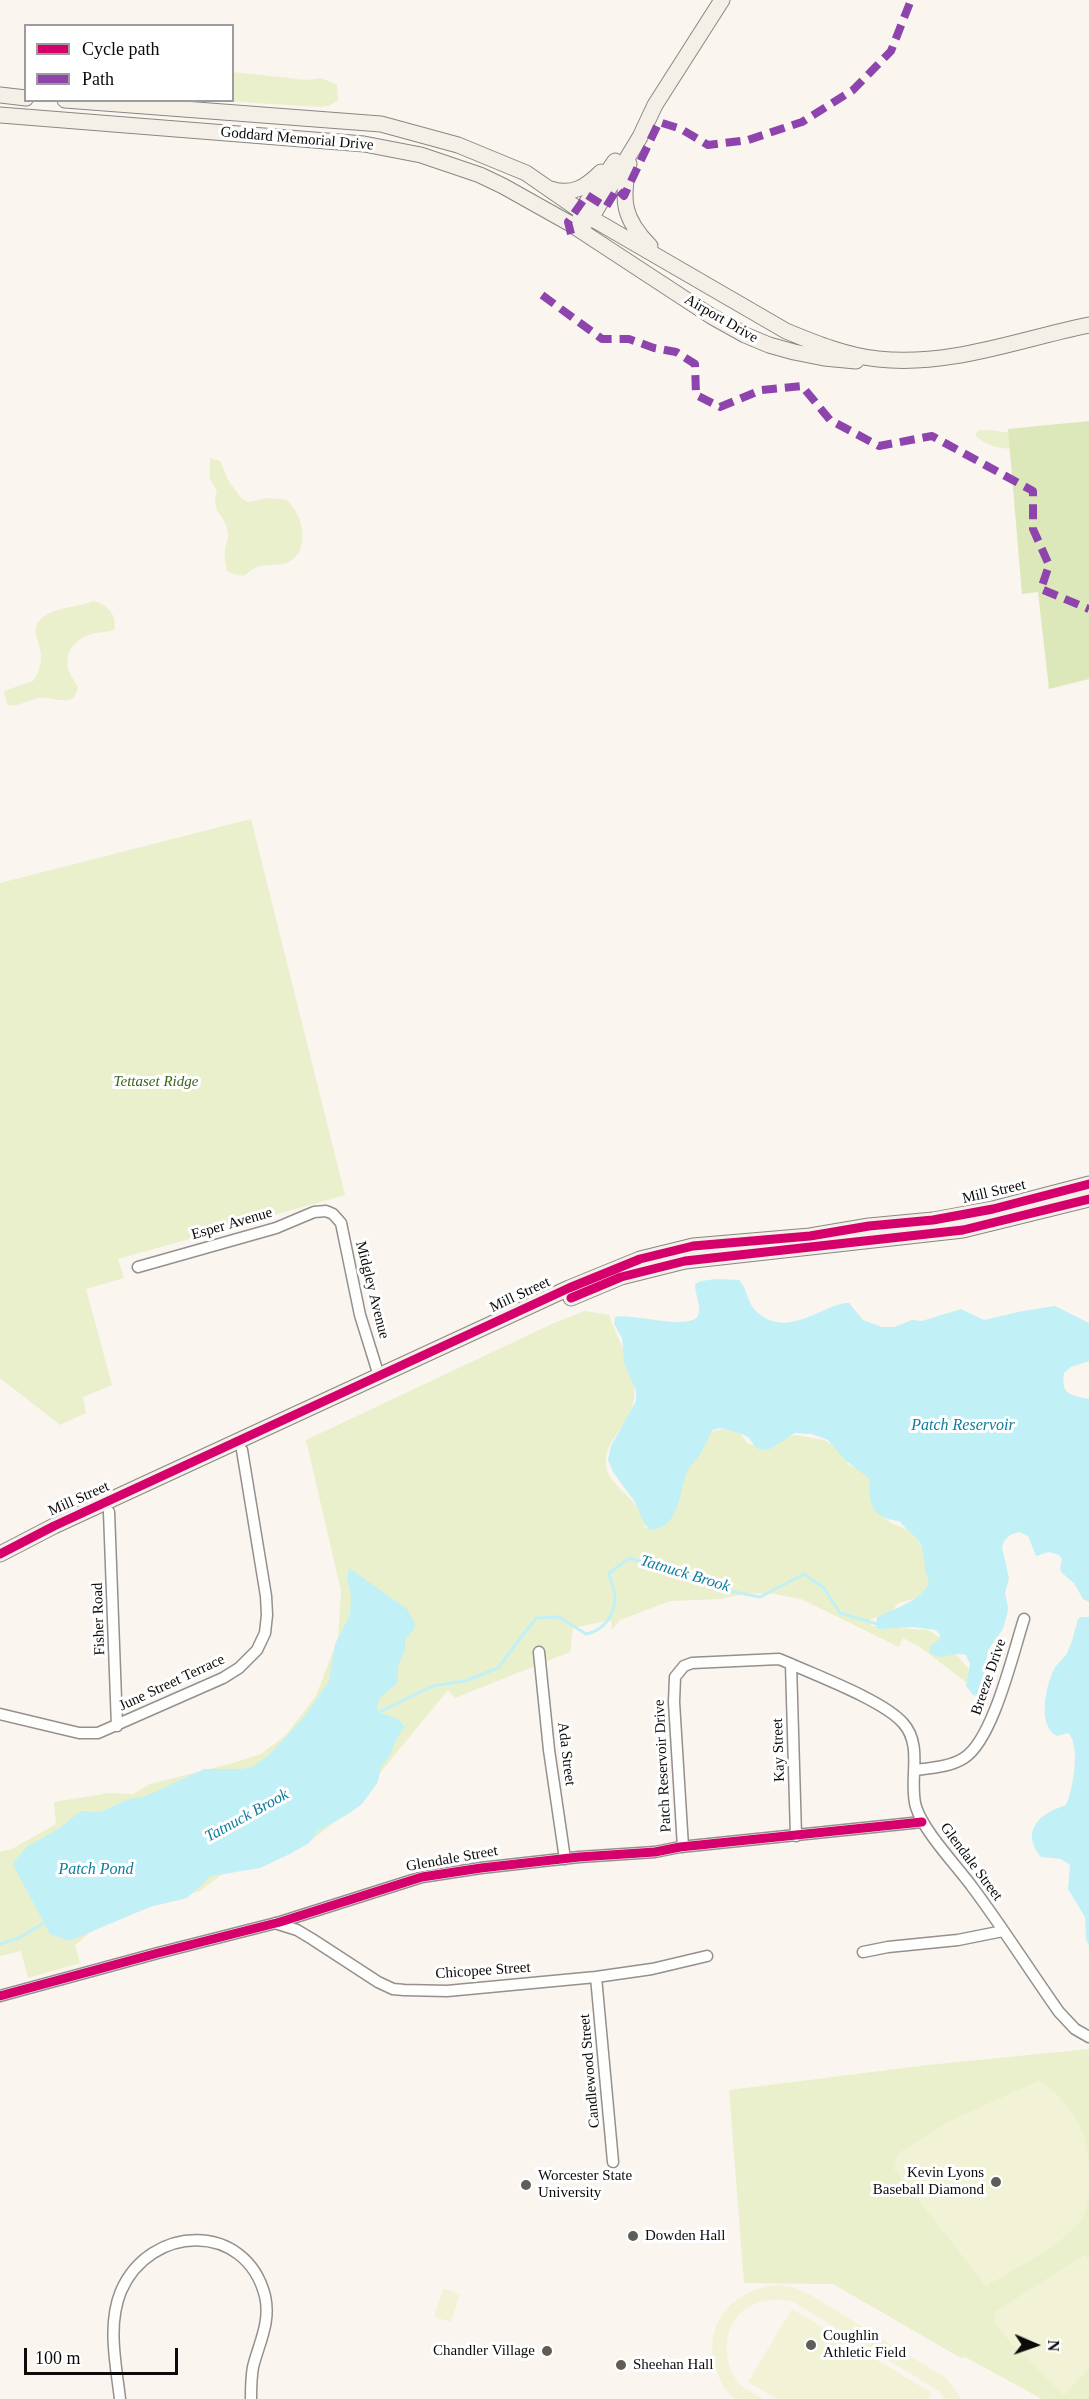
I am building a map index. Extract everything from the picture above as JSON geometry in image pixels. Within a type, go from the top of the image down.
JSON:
[{"type":"main road","name":"Airport Drive","points":[[722,0],[655,105],[616,158],[578,228],[711,316],[745,335],[769,345],[824,358],[850,361],[908,361],[949,357],[1089,325]]},
{"type":"main road","points":[[0,95],[24,98]]},
{"type":"main road","name":"Goddard Memorial Drive","points":[[90,102],[381,124],[458,145],[490,157],[526,173],[586,214]]},
{"type":"main road","name":"Airport Drive","points":[[655,105],[629,162],[624,188],[625,205],[628,218],[637,233],[680,270]]},
{"type":"main road","name":"Goddard Memorial Drive","points":[[0,115],[364,144],[402,150],[480,175],[531,200],[578,228]]},
{"type":"main road","name":"Airport Drive","points":[[586,214],[640,137]]},
{"type":"main road","points":[[549,189],[561,192],[580,189],[589,184],[616,158]]},
{"type":"main road","name":"Airport Drive","points":[[586,214],[786,331],[813,342],[883,360]]},
{"type":"main road","name":"Mill Street","points":[[0,1564],[573,1296],[621,1277],[743,1248],[869,1226],[933,1220],[993,1209],[1089,1184]]},
{"type":"main road","name":"Mill Street","points":[[0,1554],[54,1526],[597,1275],[630,1263],[693,1246],[743,1248],[963,1230],[1089,1199]]},
{"type":"street","name":"Esper Avenue","points":[[138,1267],[276,1228],[314,1212],[326,1211],[333,1214]]},
{"type":"street","name":"Midgley Avenue","points":[[333,1214],[341,1223],[360,1315],[379,1376]]},
{"type":"street","name":"June Street Terrace","points":[[0,1714],[79,1733],[98,1733],[228,1675],[249,1660],[262,1639],[266,1625],[267,1602],[242,1450]]},
{"type":"street","name":"Fisher Road","points":[[109,1512],[117,1726]]},
{"type":"street","name":"Breeze Drive","points":[[915,1770],[951,1764],[965,1758],[979,1743],[994,1714],[1024,1620]]},
{"type":"street","name":"Ada Street","points":[[539,1652],[549,1750],[565,1859]]},
{"type":"street","name":"Patch Reservoir Drive","points":[[683,1847],[674,1683],[679,1670],[692,1663],[779,1659],[881,1706],[902,1722],[912,1738],[915,1770],[914,1798],[922,1822]]},
{"type":"street","name":"Kay Street","points":[[791,1664],[796,1836]]},
{"type":"street","name":"Glendale Street","points":[[0,1996],[275,1923],[422,1877],[481,1868],[655,1852],[683,1847],[922,1822],[975,1890],[1059,2012],[1075,2029],[1089,2037]]},
{"type":"street","name":"Chicopee Street","points":[[275,1923],[297,1930],[393,1989],[447,1991],[596,1977],[652,1969],[707,1956]]},
{"type":"street","points":[[863,1952],[888,1947],[958,1940],[1003,1931]]},
{"type":"street","name":"Candlewood Street","points":[[596,1977],[613,2162]]},
{"type":"street","points":[[120,2399],[113,2327],[121,2291],[132,2272],[151,2253],[175,2242],[193,2239],[211,2241],[235,2252],[254,2271],[262,2287],[266,2304],[266,2323],[253,2369],[251,2399]]},
{"type":"green space","points":[[234,72],[307,80],[321,78],[337,85],[338,100],[329,106],[234,102]]},
{"type":"green space","points":[[1089,421],[1089,679],[1049,689],[1038,592],[1022,594],[1008,429]]},
{"type":"green space","points":[[979,430],[1017,434],[1011,449],[1006,449],[982,441],[975,434]]},
{"type":"green space","points":[[210,458],[220,461],[228,480],[241,498],[248,502],[269,498],[287,500],[292,506],[300,522],[302,540],[296,556],[289,562],[261,566],[244,575],[227,571],[225,553],[228,532],[215,504],[217,492],[210,479]]},
{"type":"green space","points":[[93,601],[110,611],[115,625],[114,630],[83,638],[70,651],[67,664],[78,688],[74,698],[65,700],[40,698],[7,705],[4,691],[33,681],[38,672],[41,650],[36,627],[41,619],[60,609]]},
{"type":"green space","name":"Tettaset Ridge","points":[[251,819],[345,1195],[118,1259],[124,1278],[86,1289],[112,1385],[83,1397],[86,1413],[60,1425],[0,1378],[0,883]]},
{"type":"green space","points":[[585,1311],[609,1315],[631,1370],[633,1404],[608,1449],[606,1466],[613,1481],[638,1508],[645,1528],[657,1527],[672,1517],[676,1510],[685,1474],[707,1433],[722,1429],[740,1433],[747,1443],[758,1447],[795,1435],[824,1440],[834,1446],[849,1465],[869,1473],[885,1518],[913,1534],[921,1546],[927,1564],[929,1583],[924,1595],[897,1604],[892,1612],[871,1619],[871,1626],[928,1630],[942,1639],[969,1669],[967,1683],[920,1647],[903,1638],[899,1647],[801,1599],[774,1594],[747,1593],[720,1599],[670,1601],[620,1620],[612,1630],[611,1620],[573,1628],[570,1652],[455,1698],[448,1690],[357,1801],[357,1805],[309,1842],[243,1870],[221,1875],[200,1891],[163,1900],[93,1930],[75,1945],[80,1963],[28,1978],[21,1951],[0,1956],[0,1852],[12,1849],[56,1824],[54,1802],[109,1793],[133,1794],[150,1784],[261,1754],[286,1735],[316,1696],[338,1638],[341,1591],[306,1440],[554,1323]]},
{"type":"green space","points":[[1089,2049],[1089,2399],[1042,2399],[965,2357],[961,2358],[833,2284],[744,2283],[729,2090],[928,2065]]},
{"type":"green space","name":"Kevin Lyons Baseball Diamond","points":[[1040,2080],[1064,2102],[1084,2136],[1087,2149],[1089,2192],[1086,2208],[1080,2222],[1060,2240],[986,2286],[894,2169],[897,2154],[950,2121]]},
{"type":"green space","points":[[1085,2254],[1089,2261],[1089,2368],[1064,2395],[1013,2346],[995,2322],[995,2312]]},
{"type":"green space","points":[[780,2285],[809,2294],[946,2378],[962,2399],[945,2399],[939,2391],[792,2301],[780,2300],[752,2305],[738,2315],[732,2324],[727,2355],[733,2375],[747,2390],[763,2399],[735,2399],[724,2387],[717,2372],[713,2355],[713,2339],[717,2324],[724,2312],[735,2301],[748,2293]]},
{"type":"green space","points":[[443,2288],[460,2294],[451,2322],[434,2317]]},
{"type":"green space","name":"Coughlin Athletic Field","points":[[792,2309],[932,2393],[928,2399],[777,2399],[748,2382]]},
{"type":"water","name":"Patch Reservoir","points":[[716,1279],[739,1280],[754,1309],[768,1319],[779,1322],[801,1320],[834,1306],[849,1303],[863,1320],[882,1327],[894,1327],[912,1320],[922,1321],[961,1309],[984,1320],[1055,1306],[1089,1323],[1089,1361],[1071,1367],[1064,1373],[1063,1380],[1068,1393],[1089,1399],[1089,1602],[1083,1599],[1074,1583],[1062,1573],[1060,1568],[1062,1559],[1059,1555],[1049,1552],[1036,1556],[1028,1536],[1019,1532],[1010,1535],[1002,1547],[1009,1578],[1005,1593],[1007,1615],[1003,1629],[988,1650],[981,1691],[977,1696],[973,1695],[966,1686],[970,1664],[966,1655],[939,1657],[930,1653],[929,1647],[939,1640],[940,1635],[936,1630],[913,1627],[879,1629],[876,1627],[877,1617],[914,1599],[926,1588],[929,1582],[922,1547],[900,1521],[880,1516],[874,1509],[869,1495],[869,1478],[845,1460],[828,1440],[812,1434],[795,1433],[770,1449],[762,1450],[756,1448],[749,1438],[742,1434],[720,1428],[713,1430],[687,1472],[672,1518],[660,1528],[650,1530],[645,1525],[635,1502],[613,1472],[608,1460],[611,1446],[636,1401],[636,1391],[624,1362],[622,1338],[614,1324],[615,1317],[676,1322],[696,1318],[699,1305],[695,1284]]},
{"type":"water","name":"Patch Pond","points":[[349,1568],[407,1609],[415,1624],[414,1629],[405,1640],[405,1649],[398,1667],[398,1682],[383,1695],[377,1707],[378,1712],[398,1719],[405,1727],[389,1757],[381,1766],[378,1782],[362,1804],[318,1831],[309,1843],[260,1868],[211,1876],[187,1898],[150,1907],[69,1941],[50,1934],[13,1865],[15,1860],[28,1846],[58,1829],[81,1811],[100,1812],[129,1799],[146,1796],[204,1769],[252,1767],[270,1754],[305,1716],[329,1681],[335,1644],[350,1615],[351,1596],[347,1582]]},
{"type":"water","points":[[1089,1617],[1089,1946],[1086,1939],[1085,1917],[1068,1889],[1070,1865],[1061,1859],[1041,1857],[1032,1837],[1035,1825],[1040,1819],[1066,1805],[1071,1789],[1075,1757],[1072,1739],[1068,1733],[1057,1736],[1051,1731],[1045,1714],[1045,1703],[1052,1673],[1066,1655],[1078,1619]]},
{"type":"waterway","name":"Tatnuck Brook","points":[[377,1713],[433,1686],[465,1681],[498,1668],[536,1618],[559,1617],[586,1634],[602,1627],[612,1613],[615,1601],[609,1573],[630,1558],[734,1592],[760,1597],[804,1574],[824,1588],[840,1613],[877,1624]]},
{"type":"waterway","name":"Tatnuck Brook","points":[[0,1944],[19,1938],[47,1921]]},
{"type":"marked path","points":[[571,234],[568,222],[587,195],[606,207],[617,189],[624,196],[659,122],[681,129],[708,145],[748,140],[802,122],[853,90],[891,51],[911,0]]},
{"type":"marked path","points":[[542,295],[602,339],[629,339],[654,348],[676,352],[695,364],[696,395],[720,407],[761,390],[802,386],[830,420],[879,446],[932,436],[1033,491],[1033,529],[1049,565],[1041,589],[1089,609]]},
{"type":"cycle path","points":[[0,1554],[54,1526],[569,1288],[640,1259],[693,1246],[810,1236],[869,1226],[933,1220],[993,1209],[1089,1184]]},
{"type":"cycle path","points":[[571,1298],[621,1277],[685,1261],[963,1230],[1089,1199]]},
{"type":"cycle path","points":[[0,1996],[280,1922],[422,1877],[579,1857],[655,1852],[680,1847],[922,1822]]},
{"type":"place","name":"Kevin Lyons Baseball Diamond","points":[[996,2182]]},
{"type":"place","name":"Worcester State University","points":[[526,2185]]},
{"type":"place","name":"Dowden Hall","points":[[633,2236]]},
{"type":"place","name":"Coughlin Athletic Field","points":[[811,2345]]},
{"type":"place","name":"Chandler Village","points":[[547,2351]]},
{"type":"place","name":"Sheehan Hall","points":[[621,2365]]}]
